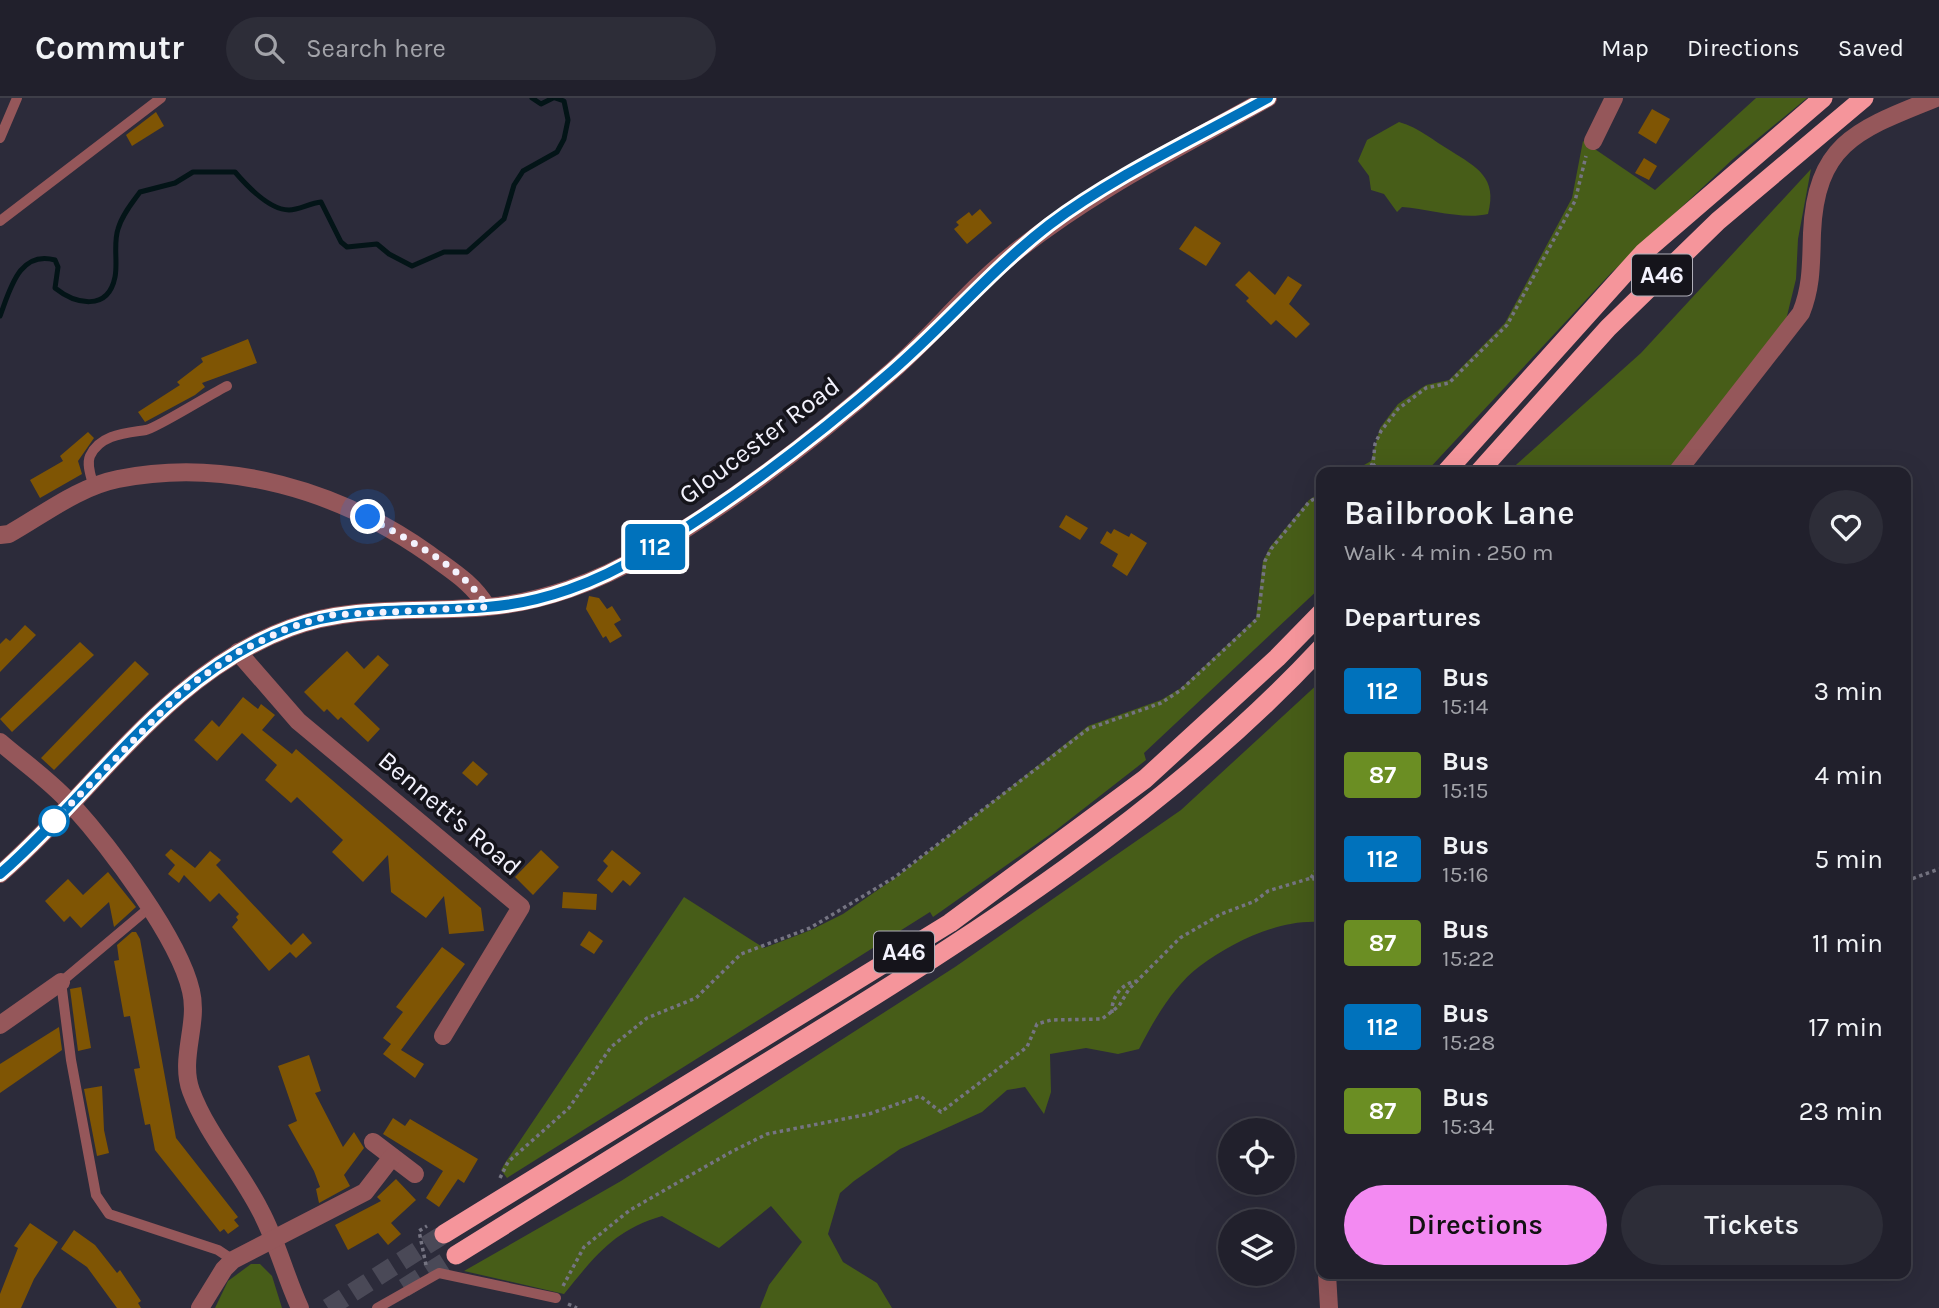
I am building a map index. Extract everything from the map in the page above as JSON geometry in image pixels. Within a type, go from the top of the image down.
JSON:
[{"type":"highway","name":"A46","points":[[1450,467],[1643,253],[1823,98]]},
{"type":"highway","name":"A46","points":[[1484,467],[1617,319],[1718,221],[1864,98]]},
{"type":"highway","name":"A46","points":[[436,1229],[950,923],[1145,779],[1278,658],[1316,618]]},
{"type":"highway","name":"A46","points":[[456,1255],[917,970],[1085,855],[1229,737],[1316,653]]},
{"type":"street","name":"Gloucester Road","points":[[0,874],[184,689],[238,652],[288,628],[331,615],[487,607],[540,600],[644,555],[762,476],[830,423],[894,369],[1008,258],[1053,223],[1268,98]]},
{"type":"street","points":[[1593,141],[1614,98]]},
{"type":"street","points":[[1681,467],[1801,313],[1811,290],[1814,199],[1822,172],[1835,153],[1859,134],[1936,98]]},
{"type":"street","points":[[0,535],[9,534],[72,497],[116,480],[195,472],[235,476],[309,490],[346,505],[412,542],[475,588],[487,607]]},
{"type":"street","name":"Bennett's Road","points":[[238,652],[298,721],[522,907],[443,1036]]},
{"type":"street","points":[[2,748],[71,803],[149,908],[184,969],[192,992],[193,1016],[186,1069],[190,1088],[210,1131],[260,1210],[300,1308]]},
{"type":"street","points":[[0,1026],[61,982]]},
{"type":"street","points":[[373,1142],[415,1174]]},
{"type":"street","points":[[200,1308],[223,1269],[233,1260],[365,1192],[392,1157]]},
{"type":"street","points":[[1327,1279],[1329,1308]]},
{"type":"lane","points":[[0,138],[17,98]]},
{"type":"lane","points":[[0,221],[161,98]]},
{"type":"lane","points":[[94,488],[89,464],[90,455],[98,447],[119,432],[147,430],[227,386]]},
{"type":"lane","points":[[149,908],[61,982],[71,1060],[96,1195],[108,1213],[218,1250],[233,1260]]},
{"type":"lane","points":[[377,1308],[428,1277],[449,1273],[556,1298]]},
{"type":"path","points":[[1376,467],[1373,464],[1375,444],[1381,431],[1398,409],[1426,388],[1449,383],[1507,325],[1575,201],[1586,157],[1593,141]]},
{"type":"path","points":[[1367,467],[1373,464]]},
{"type":"path","points":[[491,1187],[500,1179],[508,1162],[569,1108],[611,1047],[647,1018],[696,998],[741,954],[810,928],[895,877],[1088,729],[1161,703],[1181,690],[1258,618],[1265,561],[1271,549],[1309,502],[1316,498]]},
{"type":"path","points":[[1911,879],[1939,869]]},
{"type":"path","points":[[1311,878],[1316,870]]},
{"type":"path","points":[[556,1298],[584,1247],[630,1210],[731,1152],[767,1134],[869,1114],[920,1096],[941,1112],[1027,1047],[1037,1024],[1051,1020],[1102,1019],[1112,1014],[1138,980],[1180,937],[1221,914],[1255,901],[1268,891],[1311,878],[1316,880]]},
{"type":"path","points":[[1112,1014],[1111,1002],[1126,983],[1138,980]]},
{"type":"path","points":[[428,1277],[419,1231],[436,1229]]},
{"type":"green space","points":[[1756,98],[1807,98],[1733,159],[1611,273],[1431,467],[1361,467],[1371,461],[1380,428],[1398,404],[1426,385],[1449,380],[1505,323],[1572,198],[1583,141],[1655,190]]},
{"type":"green space","points":[[1399,122],[1426,135],[1469,162],[1483,175],[1490,191],[1488,214],[1457,215],[1402,207],[1397,212],[1384,194],[1371,190],[1369,176],[1358,161],[1367,140]]},
{"type":"green space","points":[[1811,169],[1798,239],[1796,279],[1786,320],[1677,467],[1514,467],[1641,353]]},
{"type":"green space","points":[[1316,495],[1316,592],[1144,753],[1146,760],[1055,831],[933,917],[930,912],[507,1178],[501,1170],[505,1163],[684,897],[764,948],[843,914],[895,878],[1088,726],[1161,700],[1181,688],[1256,618],[1263,561],[1270,547],[1309,500]]},
{"type":"green space","points":[[1316,686],[1316,922],[1290,924],[1242,940],[1200,966],[1173,993],[1139,1049],[1118,1054],[1086,1048],[1050,1054],[1051,1092],[1044,1114],[1025,1087],[1007,1090],[982,1112],[900,1149],[840,1193],[828,1234],[843,1262],[877,1283],[892,1308],[760,1308],[769,1285],[802,1242],[771,1206],[719,1248],[662,1216],[645,1222],[607,1246],[564,1294],[464,1271],[621,1181],[955,967],[1181,810]]},
{"type":"green space","points":[[251,1264],[260,1264],[272,1276],[282,1308],[215,1308],[228,1281]]},
{"type":"building","points":[[1652,109],[1670,119],[1656,144],[1638,133]]},
{"type":"building","points":[[156,112],[164,126],[132,146],[126,135]]},
{"type":"building","points":[[1644,158],[1657,166],[1649,180],[1635,173]]},
{"type":"building","points":[[980,209],[992,223],[967,244],[954,229],[959,225],[956,222],[969,212],[972,216]]},
{"type":"building","points":[[1195,226],[1221,243],[1206,266],[1179,249]]},
{"type":"building","points":[[1249,271],[1275,295],[1288,276],[1302,285],[1289,304],[1310,324],[1296,338],[1276,320],[1271,325],[1246,301],[1249,298],[1235,285]]},
{"type":"building","points":[[248,339],[257,363],[202,383],[205,387],[195,395],[145,422],[138,412],[180,385],[177,382],[203,362],[201,358]]},
{"type":"building","points":[[88,432],[94,438],[78,461],[82,474],[40,498],[30,480],[63,461],[60,456]]},
{"type":"building","points":[[1066,515],[1088,528],[1080,540],[1059,527]]},
{"type":"building","points":[[1114,529],[1129,537],[1131,533],[1147,543],[1127,576],[1112,566],[1118,554],[1100,543],[1107,531],[1111,534]]},
{"type":"building","points":[[589,596],[599,598],[607,609],[612,606],[621,620],[614,624],[622,636],[610,643],[606,636],[603,638],[586,609]]},
{"type":"building","points":[[25,625],[36,635],[0,672],[0,644],[6,638],[10,641]]},
{"type":"building","points":[[80,642],[94,655],[12,732],[0,719]]},
{"type":"building","points":[[347,651],[364,669],[378,655],[389,665],[354,704],[380,729],[368,742],[341,717],[338,720],[327,709],[324,712],[304,692]]},
{"type":"building","points":[[135,661],[149,674],[54,770],[41,758]]},
{"type":"building","points":[[243,697],[258,709],[261,704],[275,715],[262,730],[292,754],[296,749],[481,908],[484,931],[449,934],[444,896],[426,918],[391,892],[388,855],[363,882],[332,852],[343,840],[297,797],[291,803],[265,780],[277,765],[242,733],[217,761],[194,740],[212,720],[219,727]]},
{"type":"building","points":[[473,761],[488,774],[477,786],[462,773]]},
{"type":"building","points":[[171,849],[195,868],[210,851],[221,860],[216,865],[291,945],[303,933],[312,943],[296,958],[290,952],[269,971],[232,927],[239,914],[219,893],[210,902],[184,875],[179,883],[168,874],[175,865],[165,855]]},
{"type":"building","points":[[541,850],[559,867],[533,895],[515,877]]},
{"type":"building","points":[[612,850],[641,873],[630,886],[623,880],[612,893],[597,880],[608,866],[603,861]]},
{"type":"building","points":[[108,872],[136,907],[114,927],[109,902],[81,928],[70,916],[64,922],[45,901],[68,879],[83,895]]},
{"type":"building","points":[[563,892],[597,894],[596,910],[562,908]]},
{"type":"building","points":[[589,931],[603,941],[594,954],[580,945]]},
{"type":"building","points":[[132,932],[136,932],[140,939],[176,1138],[238,1217],[234,1220],[239,1226],[228,1234],[224,1229],[220,1232],[155,1150],[150,1124],[145,1125],[134,1069],[140,1068],[130,1016],[124,1017],[114,961],[119,960],[117,945]]},
{"type":"building","points":[[442,947],[465,964],[401,1050],[424,1064],[415,1078],[383,1054],[391,1044],[383,1038],[403,1012],[396,1007]]},
{"type":"building","points":[[81,987],[91,1048],[78,1051],[70,989]]},
{"type":"building","points":[[59,1027],[62,1050],[0,1093],[0,1064]]},
{"type":"building","points":[[309,1055],[321,1091],[315,1093],[343,1147],[354,1132],[364,1148],[344,1175],[350,1186],[319,1203],[316,1189],[320,1187],[314,1171],[288,1125],[297,1121],[278,1066]]},
{"type":"building","points":[[102,1086],[104,1130],[109,1153],[97,1156],[84,1089]]},
{"type":"building","points":[[393,1118],[405,1126],[410,1119],[478,1159],[464,1183],[458,1179],[439,1207],[426,1198],[443,1171],[383,1134]]},
{"type":"building","points":[[396,1179],[416,1200],[391,1223],[401,1234],[388,1245],[378,1233],[348,1250],[335,1225],[381,1201],[377,1197]]},
{"type":"building","points":[[30,1223],[58,1242],[34,1279],[21,1308],[0,1308],[0,1294],[18,1248],[14,1246]]},
{"type":"building","points":[[74,1230],[95,1245],[117,1273],[120,1270],[141,1301],[138,1303],[141,1308],[117,1308],[87,1267],[61,1249]]},
{"type":"waterway","points":[[532,98],[541,104],[553,98]]},
{"type":"waterway","points":[[0,316],[18,274],[24,266],[43,258],[55,260],[58,267],[55,288],[63,294],[90,302],[105,296],[115,277],[118,229],[140,192],[175,183],[193,172],[235,172],[259,196],[281,209],[293,210],[321,202],[341,242],[347,247],[377,244],[412,266],[444,252],[467,252],[504,219],[514,185],[523,171],[557,152],[564,139],[568,120],[564,101],[555,98]]},
{"type":"tunnel","points":[[328,1308],[444,1234]]},
{"type":"tunnel","points":[[404,1288],[456,1255]]},
{"type":"bus line","name":"112","points":[[0,874],[184,689],[238,652],[288,628],[331,615],[487,607],[540,600],[644,555],[762,476],[830,423],[894,369],[1008,258],[1053,223],[1120,181],[1268,98]]},
{"type":"route","points":[[54,821],[184,689],[238,652],[288,628],[331,615],[487,607],[475,588],[412,542],[368,517]]}]
